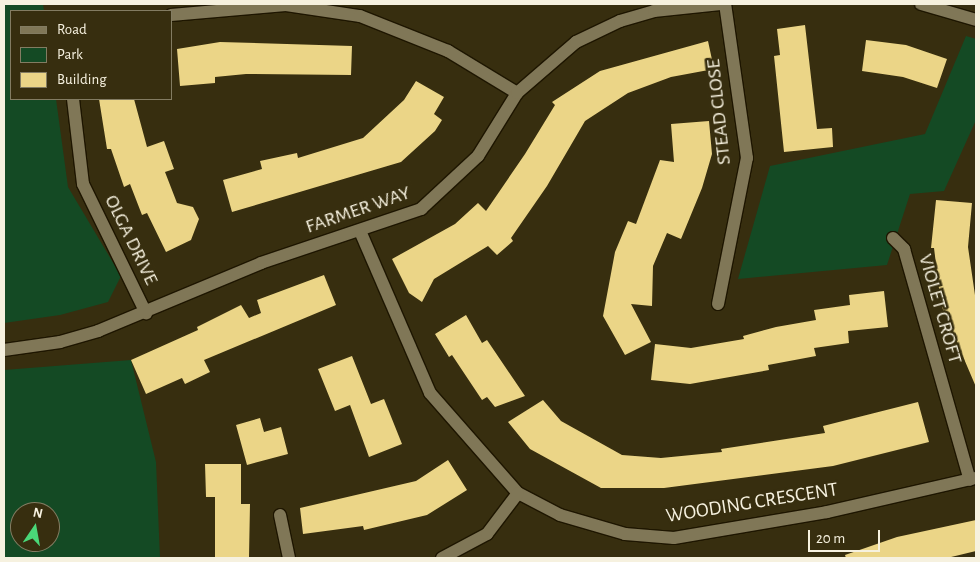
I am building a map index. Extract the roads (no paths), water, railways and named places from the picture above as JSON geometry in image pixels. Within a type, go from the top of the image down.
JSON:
[{"type":"street","name":"FARMER WAY","points":[[4,350],[60,342],[146,313],[201,286],[421,209],[446,190],[478,156],[517,93],[576,42],[620,21],[654,12],[723,4]]},
{"type":"street","name":"STEAD CLOSE","points":[[718,304],[747,158],[723,4]]},
{"type":"street","points":[[921,4],[976,20]]},
{"type":"street","points":[[172,15],[286,5],[360,16],[448,51],[517,93]]},
{"type":"street","name":"OLGA DRIVE","points":[[73,100],[83,184],[146,313]]},
{"type":"street","name":"WOODING CRESCENT","points":[[360,231],[430,394],[518,493],[592,526],[624,534],[674,538],[819,513],[973,479]]},
{"type":"street","name":"VIOLET CROFT","points":[[892,238],[904,249],[973,479]]},
{"type":"street","points":[[442,558],[487,534],[518,493]]},
{"type":"street","points":[[280,516],[289,558]]}]
